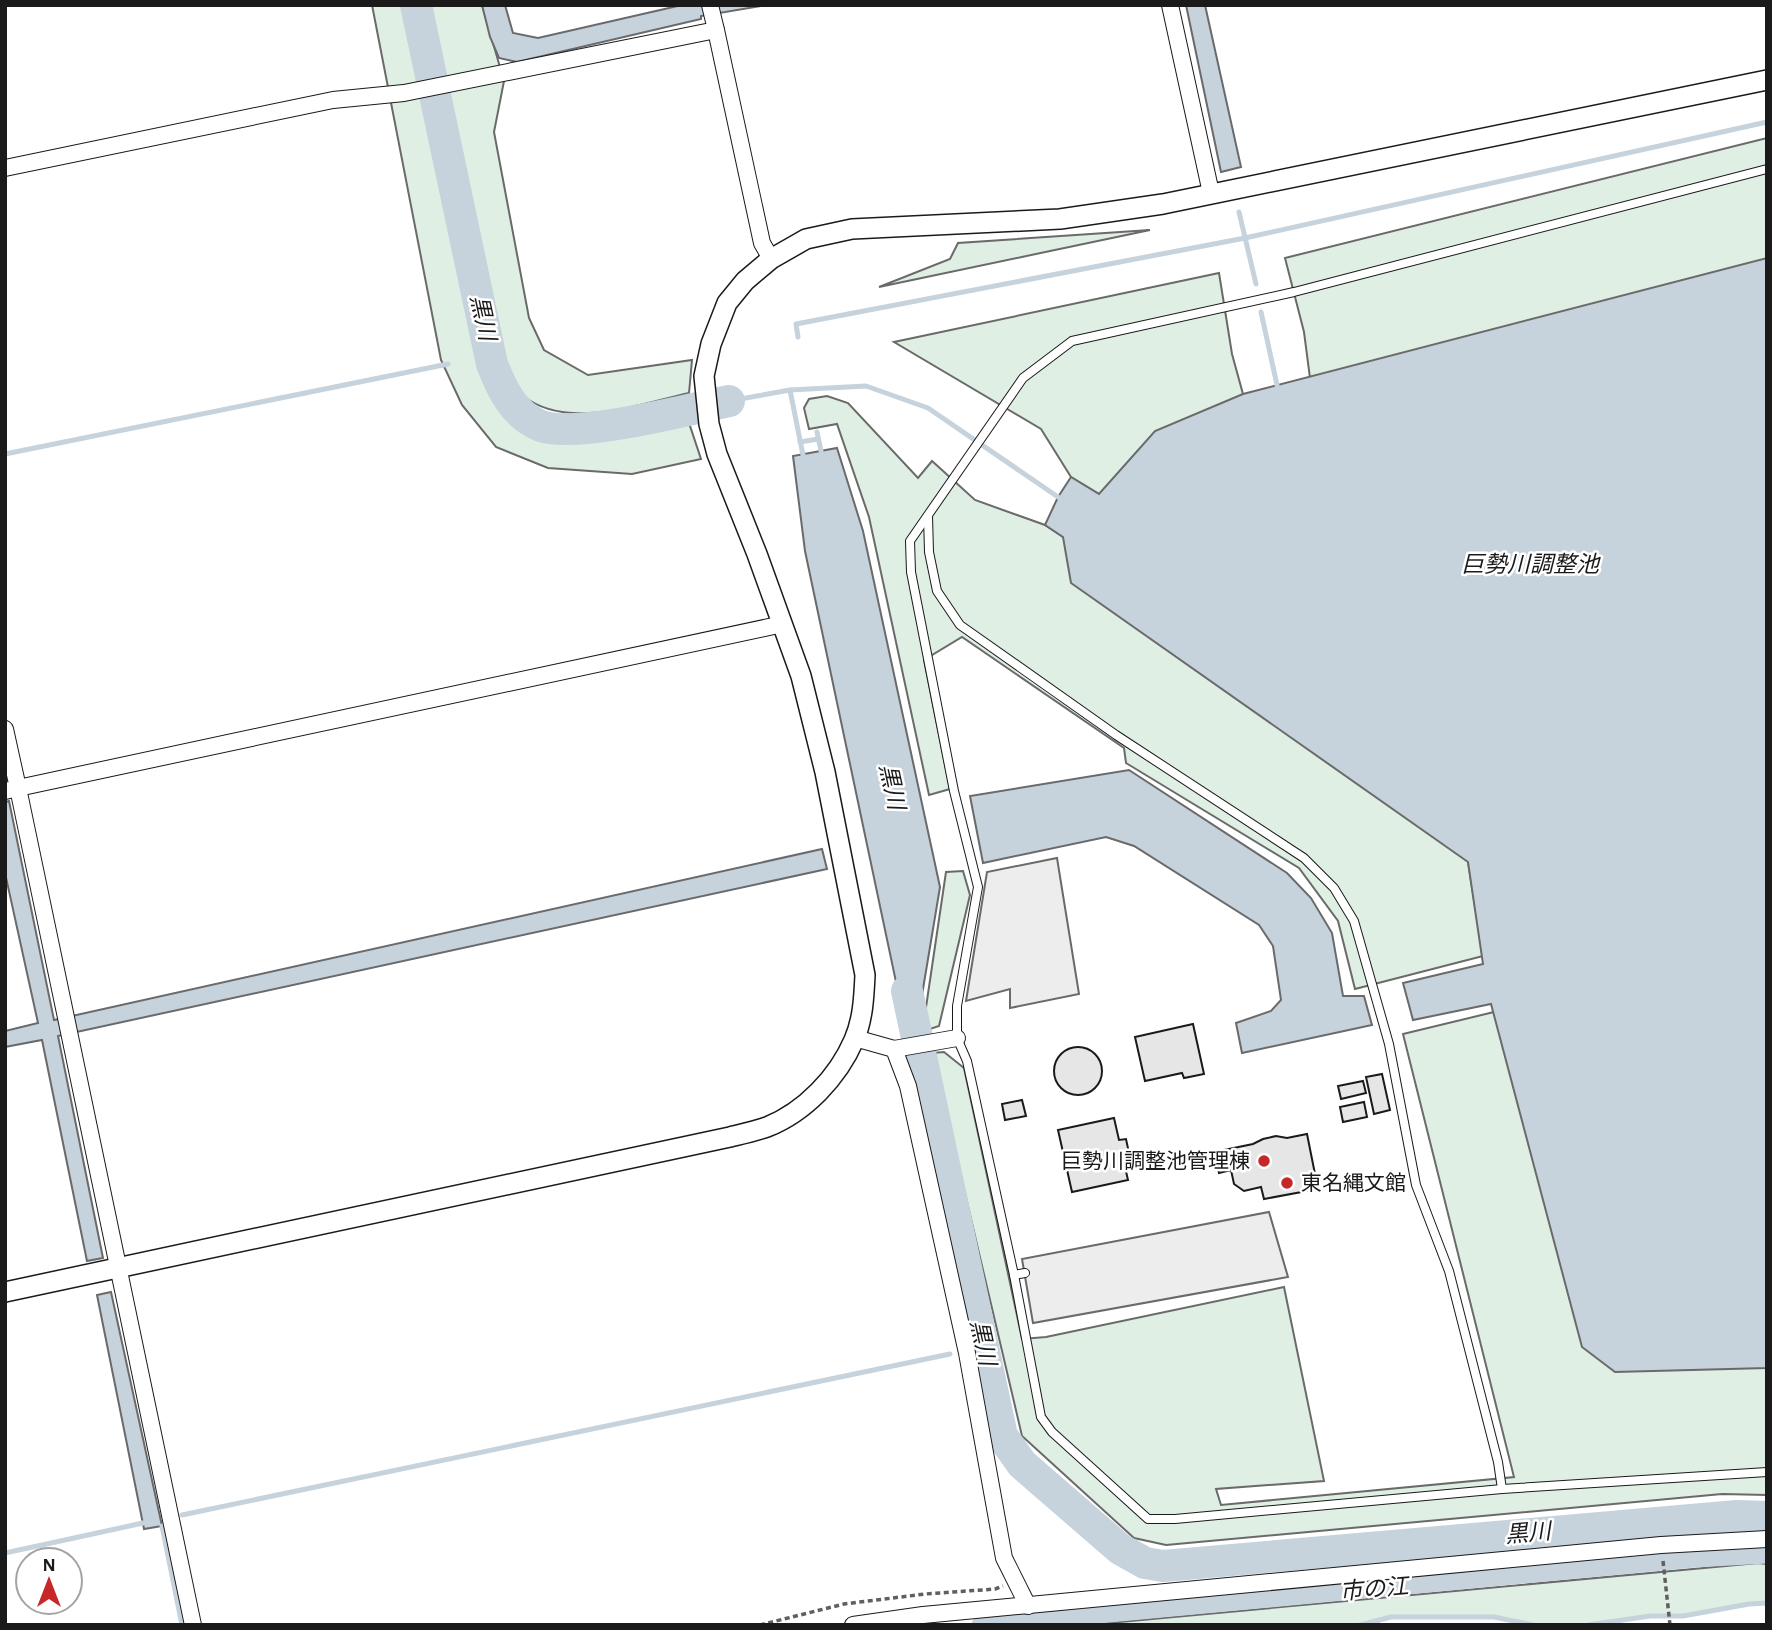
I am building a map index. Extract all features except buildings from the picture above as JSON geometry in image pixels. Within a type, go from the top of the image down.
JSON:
[{"type":"street","points":[[1170,5],[1211,193]]},
{"type":"street","points":[[5,168],[333,100],[404,93],[461,82],[713,18],[762,243],[771,259]]},
{"type":"street","points":[[5,1292],[618,1162],[767,1127],[795,1112],[835,1073],[855,1038],[863,1002],[865,975],[825,772],[801,676],[717,454],[709,424],[704,376],[711,344],[727,303],[745,281],[771,259],[806,239],[852,229],[1060,219],[1163,204],[1767,80]]},
{"type":"street","points":[[11,790],[783,624]]},
{"type":"street","points":[[5,729],[11,790],[65,1015],[193,1625]]},
{"type":"street","points":[[855,1038],[894,1049],[957,1038]]},
{"type":"street","points":[[894,1049],[908,1086],[967,1353],[1004,1558],[1028,1606]]},
{"type":"street","points":[[853,1625],[923,1615],[1674,1544],[1767,1539]]},
{"type":"lane","points":[[1767,169],[1294,292],[1072,341],[1023,378],[910,541],[911,572],[954,791],[978,887],[957,1006],[957,1038],[967,1061],[1014,1275],[1041,1417],[1052,1432],[1148,1518],[1175,1519],[1502,1489],[1767,1472]]},
{"type":"lane","points":[[928,515],[929,552],[937,591],[960,625],[1116,735],[1304,858],[1334,888],[1354,921],[1389,1045],[1416,1185],[1449,1271],[1498,1462],[1502,1489]]},
{"type":"lane","points":[[1014,1275],[1025,1273]]},
{"type":"path","points":[[1665,1574],[1670,1625]]},
{"type":"path","points":[[760,1625],[844,1604],[995,1589],[1014,1581]]},
{"type":"green space","points":[[372,5],[407,5],[481,374],[498,399],[518,421],[537,431],[558,436],[602,436],[688,420],[701,459],[632,474],[548,468],[496,447],[462,405],[441,360]]},
{"type":"green space","points":[[426,5],[482,5],[504,81],[494,132],[529,318],[544,350],[588,375],[692,360],[689,393],[626,408],[582,413],[561,412],[541,406],[523,396],[516,388],[498,355]]},
{"type":"green space","points":[[1767,138],[1767,502],[1308,434],[1310,378],[1304,332],[1285,258]]},
{"type":"green space","points":[[1150,230],[879,287],[950,259],[958,243]]},
{"type":"green space","points":[[1219,273],[1232,354],[1243,394],[1277,451],[1468,862],[1483,956],[1355,989],[1338,921],[1299,868],[1126,763],[1124,748],[962,637],[924,660],[950,789],[929,795],[869,517],[837,424],[809,429],[804,408],[809,399],[827,396],[848,403],[918,478],[932,461],[975,500],[1045,525],[1063,537],[1099,494],[1071,477],[1041,429],[894,342]]},
{"type":"green space","points":[[963,871],[970,895],[939,1026],[930,1029],[925,1014],[946,872]]},
{"type":"green space","points":[[1494,1012],[1529,1145],[1767,1210],[1767,1495],[1722,1494],[1166,1545],[1134,1538],[1022,1436],[932,1053],[944,1052],[964,1068],[1022,1339],[1046,1337],[1284,1287],[1324,1481],[1216,1489],[1221,1505],[1514,1477],[1403,1034]]},
{"type":"green space","points":[[1767,1564],[1767,1603],[1683,1616],[1650,1616],[1588,1625],[1533,1625],[1494,1617],[1392,1617],[1368,1625],[1087,1625]]},
{"type":"shaded area","points":[[1057,858],[1079,994],[1010,1008],[1010,989],[966,1001],[987,872]]},
{"type":"shaded area","points":[[1269,1212],[1288,1277],[1033,1323],[1022,1259]]},
{"type":"water","points":[[482,5],[505,5],[513,33],[538,38],[682,5],[767,5],[701,16],[701,19],[517,62],[499,58],[490,37]]},
{"type":"water","points":[[1186,5],[1205,5],[1241,167],[1221,172]]},
{"type":"water","name":"巨勢川調整池","points":[[1767,258],[1767,1368],[1615,1372],[1582,1347],[1491,1004],[1413,1020],[1403,983],[1483,964],[1468,862],[1071,583],[1063,537],[1045,525],[1071,477],[1099,494],[1155,431],[1243,394]]},
{"type":"water","points":[[837,448],[863,531],[940,887],[919,1013],[922,1027],[907,1034],[805,551],[793,456]]},
{"type":"water","points":[[1129,770],[1287,873],[1311,898],[1332,933],[1343,996],[1364,996],[1372,1025],[1242,1053],[1236,1023],[1271,1011],[1281,1000],[1273,946],[1259,925],[1134,846],[1106,837],[983,863],[970,796]]},
{"type":"water","points":[[9,801],[54,1020],[822,849],[827,869],[58,1036],[103,1258],[87,1261],[42,1040],[5,1047],[5,1031],[38,1023],[5,873],[5,802]]},
{"type":"water","points":[[111,1292],[162,1526],[144,1529],[97,1295]]},
{"type":"waterway","name":"黒川","points":[[416,5],[492,364],[510,401],[532,421],[557,429],[605,426],[729,401]]},
{"type":"waterway","points":[[798,337],[796,324],[1245,238],[1767,122]]},
{"type":"waterway","points":[[1239,212],[1256,284]]},
{"type":"waterway","points":[[1261,312],[1277,385]]},
{"type":"waterway","points":[[5,454],[448,364]]},
{"type":"waterway","points":[[790,390],[866,386],[928,408],[1058,497]]},
{"type":"waterway","points":[[729,401],[790,390],[803,455]]},
{"type":"waterway","points":[[817,432],[821,451]]},
{"type":"waterway","points":[[800,442],[818,439]]},
{"type":"waterway","name":"黒川","points":[[907,991],[1002,1436],[1022,1464],[1120,1549],[1145,1563],[1163,1566],[1737,1516],[1767,1517]]},
{"type":"waterway","points":[[182,1515],[950,1354]]},
{"type":"waterway","points":[[5,1553],[143,1523]]},
{"type":"waterway","points":[[162,1526],[182,1625]]},
{"type":"waterway","name":"市の江","points":[[981,1625],[1694,1558],[1767,1554]]},
{"type":"waterway","points":[[1588,1625],[1650,1616],[1683,1616],[1767,1603]]},
{"type":"waterway","points":[[1360,1625],[1391,1617],[1494,1617],[1533,1625]]},
{"type":"place","name":"巨勢川調整池管理棟","points":[[1264,1161]]},
{"type":"place","name":"東名縄文館","points":[[1287,1183]]}]
